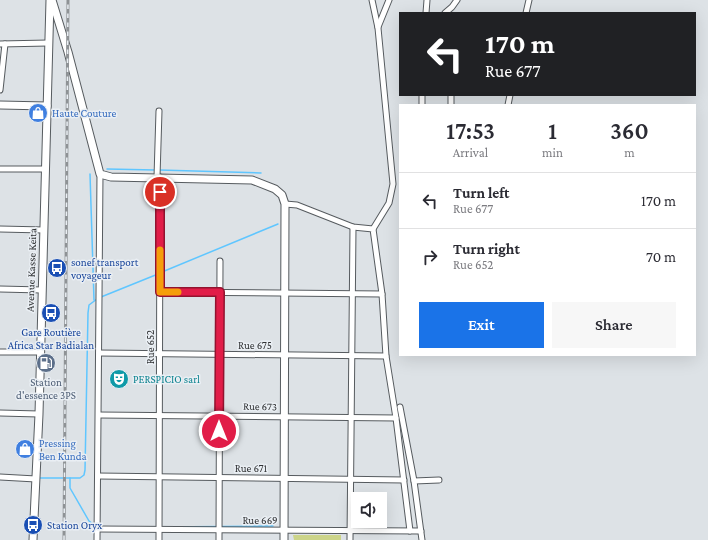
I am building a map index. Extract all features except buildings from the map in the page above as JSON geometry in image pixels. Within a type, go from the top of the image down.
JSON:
[{"type":"street","points":[[51,0],[65,43],[100,174],[97,540]]},
{"type":"street","name":"Avenue Kasse Keita","points":[[33,540],[39,414],[48,43],[51,0]]},
{"type":"street","points":[[372,0],[378,28],[393,184],[390,203],[373,229],[382,294],[386,356],[396,418],[410,531]]},
{"type":"street","points":[[378,28],[385,6],[389,0]]},
{"type":"street","points":[[426,12],[427,0]]},
{"type":"street","points":[[447,12],[457,0]]},
{"type":"street","points":[[526,12],[529,0]]},
{"type":"street","points":[[0,90],[2,44],[48,43],[55,38],[62,40],[65,43]]},
{"type":"street","points":[[0,105],[47,106]]},
{"type":"street","name":"Rue 652","points":[[159,111],[159,540]]},
{"type":"street","points":[[0,169],[45,169]]},
{"type":"street","points":[[100,174],[112,177],[252,180],[275,189],[282,195],[285,204],[284,540]]},
{"type":"street","points":[[285,204],[297,206],[353,227],[373,229]]},
{"type":"street","points":[[350,540],[353,227]]},
{"type":"street","points":[[0,229],[44,230]]},
{"type":"street","points":[[219,540],[220,261]]},
{"type":"street","points":[[0,289],[42,290]]},
{"type":"street","points":[[160,292],[382,294]]},
{"type":"street","points":[[0,352],[40,352]]},
{"type":"street","name":"Rue 675","points":[[99,353],[386,356]]},
{"type":"street","points":[[400,407],[414,481],[422,540]]},
{"type":"street","points":[[0,413],[39,414]]},
{"type":"street","name":"Rue 673","points":[[99,415],[396,418]]},
{"type":"street","name":"Rue 671","points":[[98,476],[404,480]]},
{"type":"street","points":[[0,477],[36,478]]},
{"type":"street","points":[[414,481],[439,480]]},
{"type":"street","name":"Rue 669","points":[[98,529],[421,531]]},
{"type":"green space","points":[[293,535],[341,535],[341,540],[294,540]]},
{"type":"waterway","points":[[107,169],[155,170]]},
{"type":"waterway","points":[[159,170],[261,173]]},
{"type":"waterway","points":[[90,174],[94,300]]},
{"type":"waterway","points":[[162,272],[278,224]]},
{"type":"waterway","points":[[101,297],[158,274]]},
{"type":"waterway","points":[[39,478],[80,478],[84,475],[88,313],[89,305],[97,299]]},
{"type":"waterway","points":[[70,478],[70,488],[89,521],[96,526]]},
{"type":"waterway","points":[[159,527],[273,526]]},
{"type":"railway","points":[[64,540],[68,0]]},
{"type":"slow traffic","points":[[160,250],[160,292],[178,292]]},
{"type":"place","name":"Haute Couture","points":[[38,113]]},
{"type":"place","name":"sonef transport voyageur","points":[[57,268]]},
{"type":"place","name":"Gare Routière Africa Star Badialan","points":[[51,313]]},
{"type":"place","name":"Station d'essence 3PS","points":[[46,363]]},
{"type":"place","name":"PERSPICIO sarl","points":[[119,379]]},
{"type":"place","name":"Pressing Ben Kunda","points":[[25,449]]},
{"type":"place","name":"Station Oryx","points":[[33,525]]},
{"type":"route","points":[[160,192],[160,292],[220,292],[219,431]]}]
